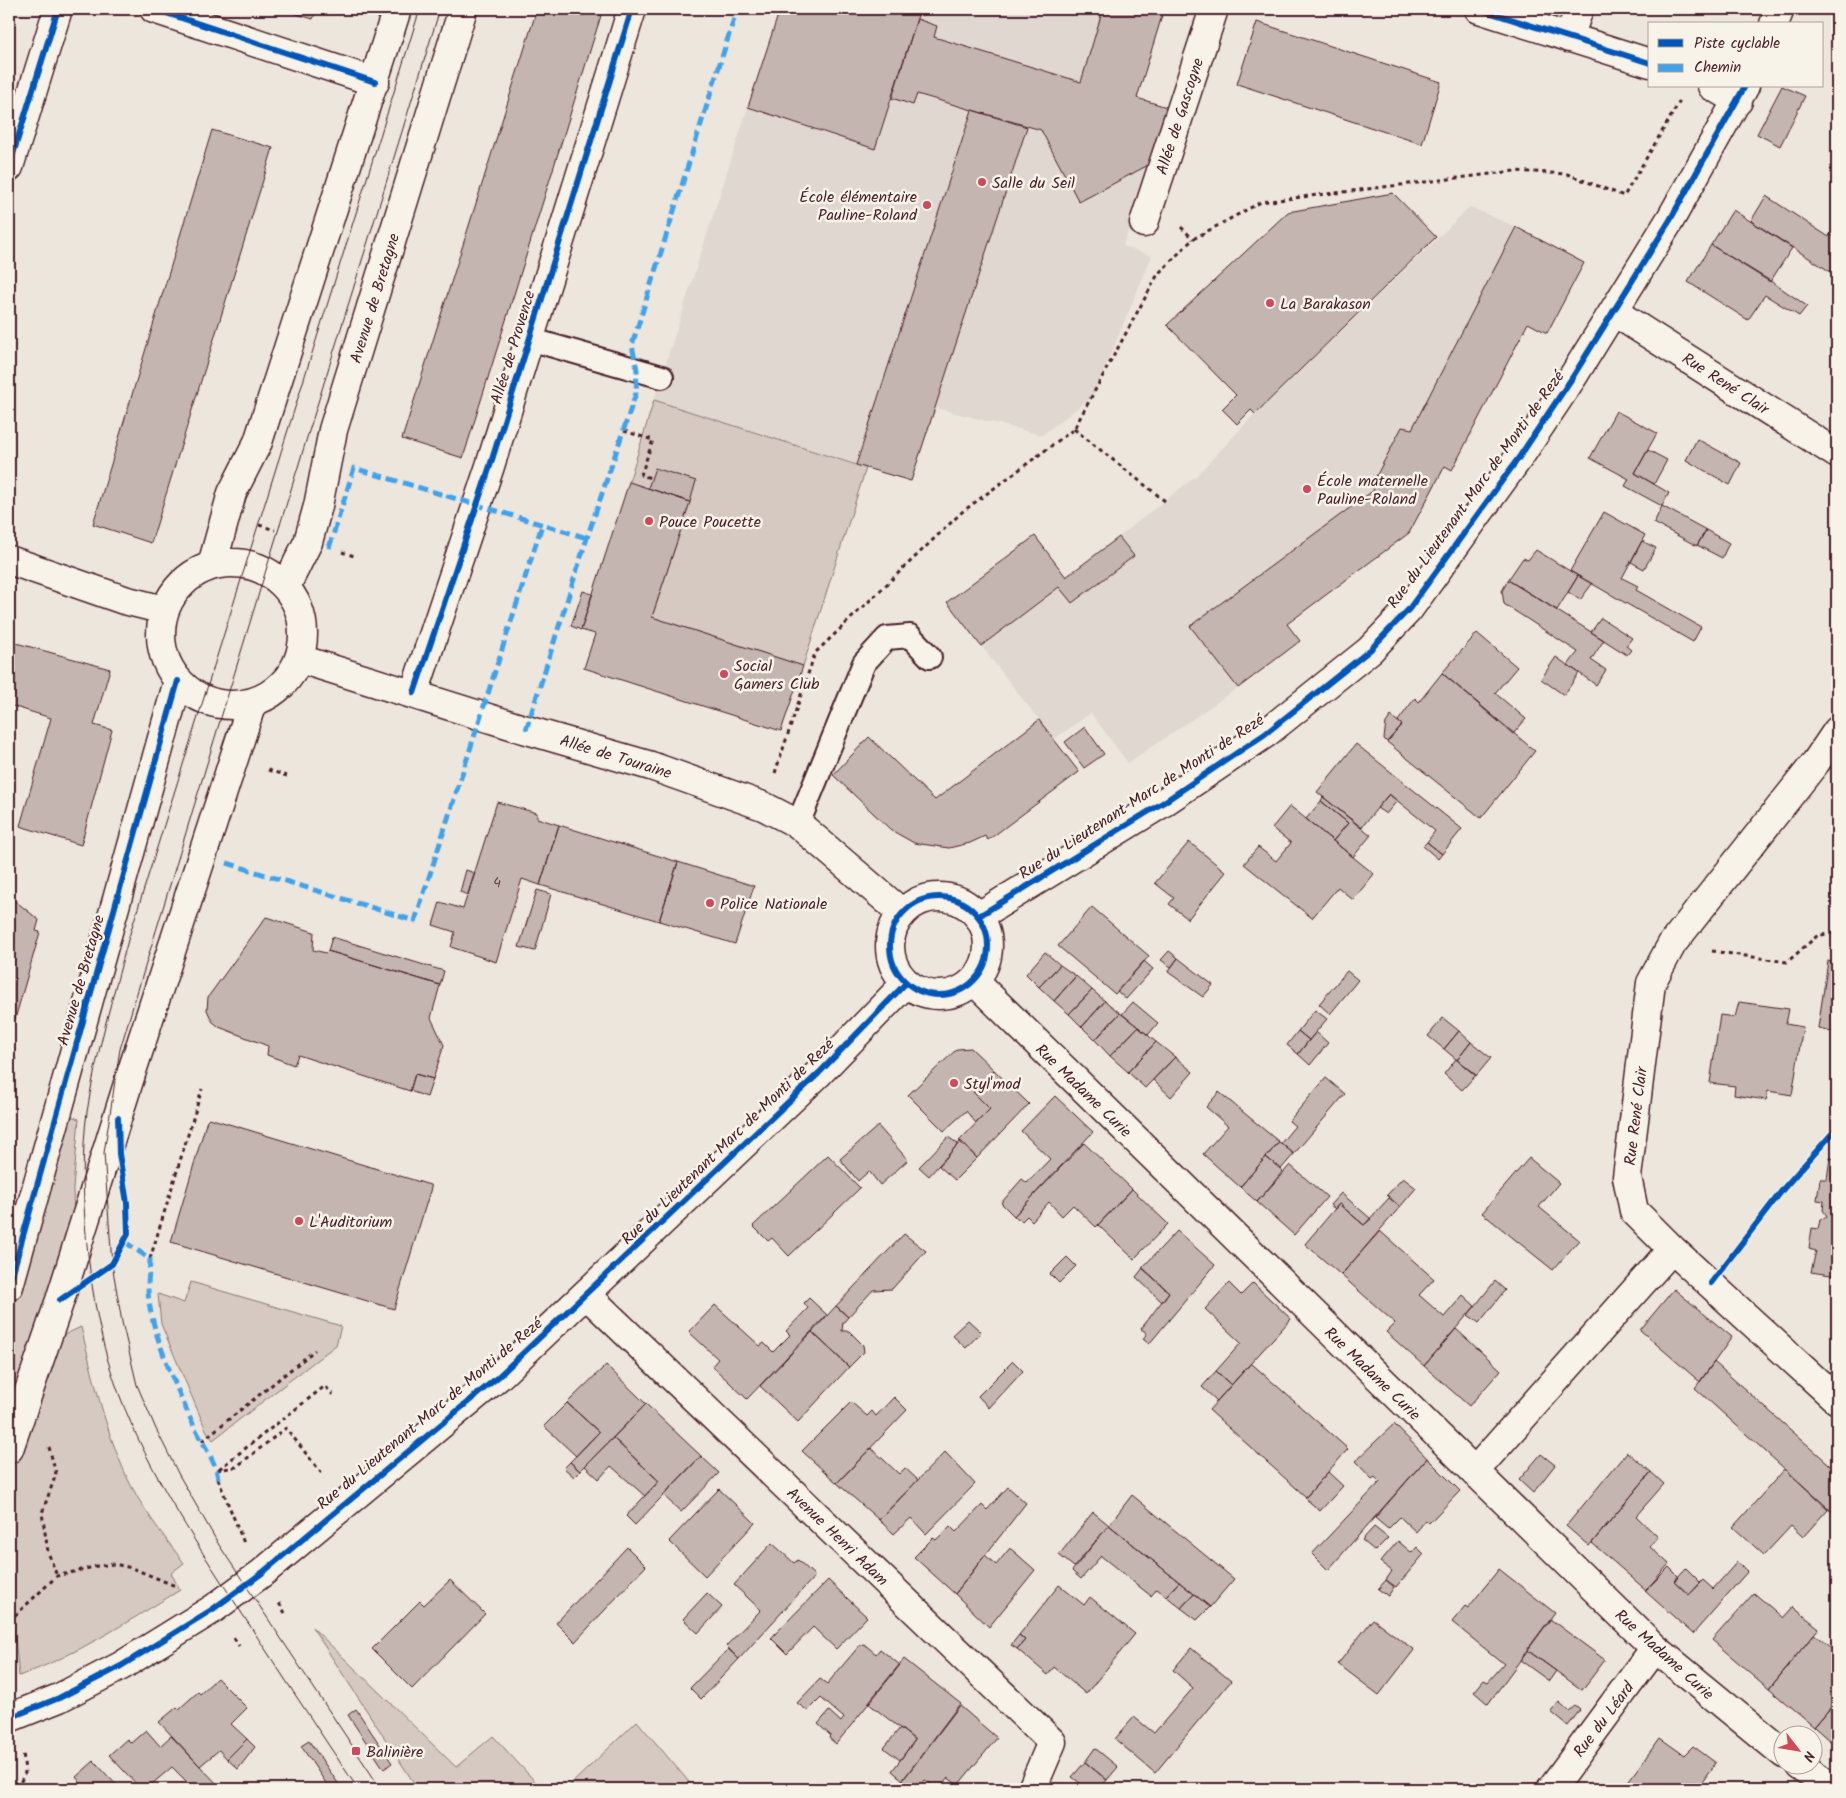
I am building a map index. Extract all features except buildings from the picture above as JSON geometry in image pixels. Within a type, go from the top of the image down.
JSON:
[{"type":"street","points":[[9,167],[58,9]]},
{"type":"street","points":[[154,9],[375,82]]},
{"type":"street","points":[[212,565],[232,493],[258,442],[397,9]]},
{"type":"street","name":"Avenue de Bretagne","points":[[286,586],[308,542],[318,506],[333,430],[463,9]]},
{"type":"street","name":"Allée de Provence","points":[[414,693],[424,658],[490,466],[632,9]]},
{"type":"street","name":"Allée de Gascogne","points":[[1144,223],[1214,9]]},
{"type":"street","points":[[1479,9],[1648,63]]},
{"type":"street","points":[[1569,38],[1579,9]]},
{"type":"street","points":[[1775,22],[1780,9]]},
{"type":"street","points":[[1719,88],[1741,94]]},
{"type":"street","name":"Rue du Lieutenant Marc de Monti de Rezé","points":[[979,916],[1164,802],[1265,734],[1370,650],[1409,609],[1514,464],[1614,312],[1741,94]]},
{"type":"street","name":"Rue René Clair","points":[[1614,312],[1837,454]]},
{"type":"street","points":[[9,560],[124,600],[164,610]]},
{"type":"street","points":[[229,562],[251,564],[267,571],[286,586],[297,602],[303,622],[304,641],[300,659],[283,684],[274,692],[252,703],[237,705],[214,703],[198,696],[178,681],[168,668],[161,638],[164,610],[181,584],[200,569],[229,562]]},
{"type":"street","name":"Allée de Touraine","points":[[300,659],[414,693],[520,728],[651,766],[763,806],[798,824],[902,913]]},
{"type":"street","name":"Avenue de Bretagne","points":[[9,1286],[178,681]]},
{"type":"street","points":[[9,1450],[60,1300],[104,1153],[118,1118],[252,703]]},
{"type":"street","name":"Rue René Clair","points":[[1837,731],[1816,762],[1672,944],[1651,983],[1627,1177],[1634,1211],[1672,1249],[1837,1400]]},
{"type":"street","points":[[941,896],[956,899],[968,906],[979,916],[985,928],[988,956],[974,981],[962,990],[948,994],[933,995],[906,983],[896,971],[891,956],[890,941],[894,926],[902,913],[913,904],[927,897],[941,896]]},
{"type":"street","name":"Rue Madame Curie","points":[[974,981],[1656,1648],[1774,1746]]},
{"type":"street","name":"Rue du Lieutenant Marc de Monti de Rezé","points":[[9,1718],[59,1698],[121,1666],[231,1596],[498,1377],[819,1073],[906,983]]},
{"type":"street","points":[[1474,1472],[1672,1249]]},
{"type":"street","name":"Avenue Henri Adam","points":[[587,1294],[1052,1742],[1032,1789]]},
{"type":"street","name":"Rue du Léard","points":[[1551,1789],[1656,1648]]},
{"type":"street","points":[[1814,1776],[1833,1789]]},
{"type":"lane","points":[[529,339],[662,377]]},
{"type":"lane","points":[[798,824],[864,663],[887,638],[902,636],[910,636],[930,657]]},
{"type":"path","points":[[763,806],[815,653],[962,512],[1074,429],[1158,274],[1193,239],[1261,202],[1515,171],[1567,174],[1624,196],[1682,96]]},
{"type":"path","points":[[1074,429],[1165,502]]},
{"type":"path","points":[[624,431],[653,440],[641,475],[651,478]]},
{"type":"path","points":[[265,769],[287,776]]},
{"type":"path","points":[[1672,944],[1787,962],[1817,936],[1837,932]]},
{"type":"path","points":[[150,1260],[202,1089]]},
{"type":"path","points":[[202,1441],[314,1350]]},
{"type":"path","points":[[328,1481],[286,1428],[236,1467],[217,1470],[325,1386],[333,1395]]},
{"type":"path","points":[[48,1439],[56,1474],[42,1514],[48,1552],[57,1576]]},
{"type":"path","points":[[218,1479],[242,1540]]},
{"type":"path","points":[[9,1621],[57,1576],[114,1564],[146,1572],[178,1587]]},
{"type":"path","points":[[17,1789],[24,1773],[22,1748]]},
{"type":"shaded area","name":"École élémentaire Pauline-Roland","points":[[920,9],[1164,9],[1137,98],[1152,163],[1123,246],[1152,256],[1093,396],[1042,435],[936,408],[911,481],[654,400],[748,107],[875,149]]},
{"type":"shaded area","name":"École maternelle Pauline-Roland","points":[[1470,207],[1516,227],[1584,263],[1547,333],[1528,323],[1452,470],[1445,467],[1412,529],[1404,537],[1287,623],[1300,641],[1251,679],[1128,763],[1091,713],[1054,739],[947,602],[1035,536],[1066,577],[1110,544],[1196,476],[1255,414]]},
{"type":"shaded area","points":[[654,400],[866,468],[803,666],[652,617],[690,502],[629,482]]},
{"type":"shaded area","points":[[65,1114],[79,1119],[73,1189],[74,1217],[9,1412],[9,1323]]},
{"type":"shaded area","points":[[191,1282],[341,1326],[336,1345],[213,1440],[206,1430],[161,1324],[158,1294],[184,1303]]},
{"type":"shaded area","points":[[81,1327],[105,1419],[125,1473],[144,1508],[184,1563],[171,1573],[180,1590],[81,1648],[19,1676],[13,1620],[9,1617],[9,1479],[55,1339]]},
{"type":"shaded area","points":[[312,1627],[456,1767],[493,1736],[542,1789],[418,1789]]},
{"type":"shaded area","points":[[637,1721],[695,1789],[566,1789]]},
{"type":"tram line","points":[[358,1789],[194,1539],[160,1482],[131,1423],[108,1361],[95,1303],[86,1237],[83,1171],[84,1140],[95,1069],[128,940],[420,9]]},
{"type":"tram line","points":[[381,1789],[219,1545],[179,1475],[156,1429],[137,1385],[122,1322],[112,1264],[104,1153],[120,1049],[440,9]]},
{"type":"marked path","points":[[526,730],[587,538],[636,393],[637,370],[632,345],[737,9]]},
{"type":"marked path","points":[[329,548],[354,468],[587,538]]},
{"type":"marked path","points":[[227,863],[415,921],[542,525]]},
{"type":"marked path","points":[[125,1242],[150,1259],[148,1286],[152,1319],[171,1375],[196,1431],[208,1451],[218,1479]]},
{"type":"cycle path","points":[[9,167],[58,9]]},
{"type":"cycle path","points":[[154,9],[375,82]]},
{"type":"cycle path","points":[[414,693],[490,466],[632,9]]},
{"type":"cycle path","points":[[1479,9],[1648,62]]},
{"type":"cycle path","points":[[979,916],[1164,802],[1265,734],[1370,650],[1409,609],[1520,456],[1572,378],[1670,220],[1744,88]]},
{"type":"cycle path","points":[[9,1286],[178,681]]},
{"type":"cycle path","points":[[939,897],[958,901],[974,911],[984,927],[988,946],[984,965],[974,981],[958,991],[939,995],[920,991],[904,981],[894,965],[890,946],[894,927],[904,911],[920,901],[939,897]]},
{"type":"cycle path","points":[[9,1718],[59,1698],[121,1666],[213,1609],[262,1573],[498,1377],[819,1073],[906,983]]},
{"type":"cycle path","points":[[60,1300],[112,1264],[128,1234],[127,1203],[119,1154],[118,1118]]},
{"type":"cycle path","points":[[1711,1283],[1784,1188],[1837,1128]]},
{"type":"place","name":"Salle du Seil","points":[[982,182]]},
{"type":"place","name":"École élémentaire Pauline-Roland","points":[[927,205]]},
{"type":"place","name":"La Barakason","points":[[1270,303]]},
{"type":"place","name":"École maternelle Pauline-Roland","points":[[1307,489]]},
{"type":"place","name":"Pouce Poucette","points":[[649,521]]},
{"type":"place","name":"Social Gamers Club","points":[[724,674]]},
{"type":"place","name":"Police Nationale","points":[[710,903]]},
{"type":"place","name":"Styl'mod","points":[[954,1083]]},
{"type":"place","name":"L'Auditorium","points":[[299,1221]]},
{"type":"place","name":"Balinière","points":[[356,1751]]}]
